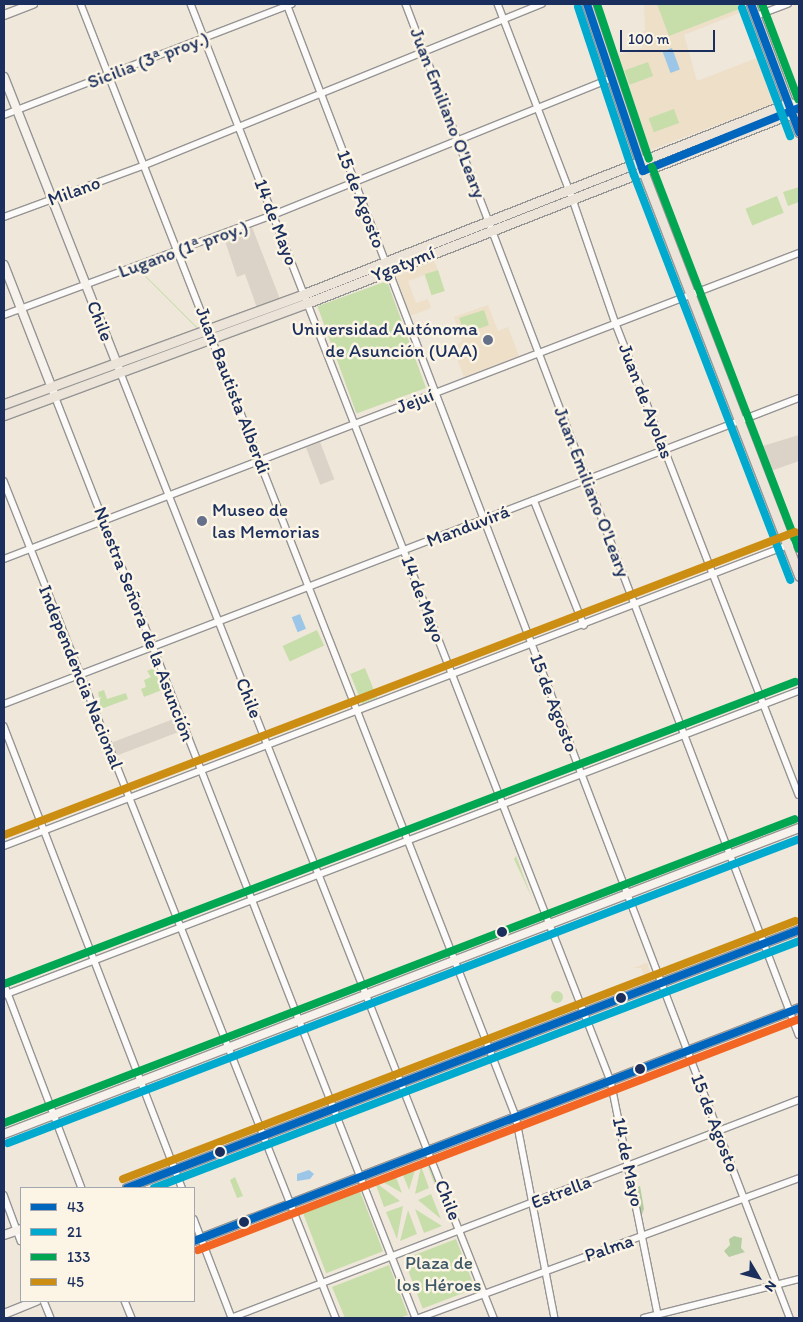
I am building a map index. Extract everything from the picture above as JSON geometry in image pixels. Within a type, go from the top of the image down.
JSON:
[{"type":"main road","points":[[587,4],[641,167],[799,576]]},
{"type":"main road","points":[[752,4],[789,103],[797,109],[799,132]]},
{"type":"main road","name":"Ygatymí","points":[[641,167],[789,103]]},
{"type":"main road","name":"Ygatymí","points":[[4,404],[51,386],[118,367],[306,299],[387,265],[797,109]]},
{"type":"main road","name":"Ygatymí","points":[[4,415],[55,396],[118,367]]},
{"type":"street","points":[[4,15],[33,4]]},
{"type":"street","name":"Juan Bautista Alberdi","points":[[81,4],[212,333],[454,961],[516,1116],[555,1318]]},
{"type":"street","name":"14 de Mayo","points":[[191,4],[552,923],[611,1081],[630,1166],[659,1316]]},
{"type":"street","name":"Sicilia (3ª proy.)","points":[[4,115],[110,76],[288,4]]},
{"type":"street","name":"15 de Agosto","points":[[288,4],[790,1318]]},
{"type":"street","name":"Juan Emiliano O'Leary","points":[[406,4],[799,1035]]},
{"type":"street","name":"Juan de Ayolas","points":[[498,4],[571,194],[616,324],[799,795]]},
{"type":"street","name":"Milano","points":[[4,217],[145,165],[542,4]]},
{"type":"street","points":[[756,16],[788,4]]},
{"type":"street","name":"Chile","points":[[4,77],[494,1318]]},
{"type":"street","name":"Lugano (1ª proy.)","points":[[4,315],[273,215],[612,78]]},
{"type":"street","name":"Jejuí","points":[[4,559],[799,253]]},
{"type":"street","name":"Nuestra Señora de la Asunción","points":[[4,265],[334,1109],[418,1318]]},
{"type":"street","name":"Manduvirá","points":[[4,704],[799,398]]},
{"type":"street","name":"Independencia Nacional","points":[[4,481],[336,1318]]},
{"type":"street","points":[[534,500],[584,625]]},
{"type":"street","points":[[4,846],[634,606],[799,541]]},
{"type":"street","points":[[6,995],[318,874],[505,806],[799,691]]},
{"type":"street","points":[[4,726],[182,1187]]},
{"type":"street","points":[[4,1134],[799,828]]},
{"type":"street","points":[[130,1187],[799,930]]},
{"type":"street","points":[[4,984],[6,995],[82,1187]]},
{"type":"street","points":[[197,1239],[799,1008]]},
{"type":"street","name":"Estrella","points":[[231,1318],[799,1100]]},
{"type":"street","name":"Palma","points":[[418,1318],[546,1269],[644,1236],[799,1178]]},
{"type":"street","points":[[4,1196],[19,1230],[4,1236]]},
{"type":"street","points":[[195,1226],[197,1239],[231,1318]]},
{"type":"street","points":[[644,1318],[659,1316],[799,1279]]},
{"type":"street","points":[[4,1314],[34,1302]]},
{"type":"street","points":[[44,1302],[51,1318]]},
{"type":"street","points":[[125,1302],[132,1318]]},
{"type":"shaded area","points":[[644,4],[741,4],[744,11],[684,35],[697,81],[762,56],[778,102],[645,152],[611,58],[642,48],[640,33],[645,30]]},
{"type":"shaded area","points":[[252,227],[280,299],[257,308],[245,274],[237,277],[224,238]]},
{"type":"shaded area","points":[[434,261],[438,270],[408,281],[416,303],[428,299],[431,308],[410,316],[396,276]]},
{"type":"shaded area","name":"Universidad Autónoma de Asunción (UAA)","points":[[488,305],[498,331],[508,327],[519,356],[464,377],[453,348],[462,341],[454,317]]},
{"type":"shaded area","points":[[799,435],[799,461],[765,473],[756,448]]},
{"type":"shaded area","points":[[320,442],[334,479],[320,485],[306,447]]},
{"type":"shaded area","points":[[176,718],[181,731],[114,757],[109,744]]},
{"type":"shaded area","points":[[647,963],[652,977],[639,985],[637,979],[644,976],[641,968],[633,968]]},
{"type":"green space","points":[[657,4],[737,4],[739,9],[669,36]]},
{"type":"green space","points":[[648,62],[653,76],[630,85],[625,71]]},
{"type":"green space","points":[[674,109],[679,123],[654,132],[649,118]]},
{"type":"green space","points":[[782,112],[648,164],[648,163]]},
{"type":"green space","points":[[799,187],[799,202],[788,206],[783,192]]},
{"type":"green space","points":[[777,196],[784,213],[752,225],[745,209]]},
{"type":"green space","points":[[485,227],[486,228],[393,263]]},
{"type":"green space","points":[[438,270],[445,291],[431,295],[425,274]]},
{"type":"green space","points":[[144,276],[205,335],[204,336]]},
{"type":"green space","points":[[387,281],[426,388],[356,413],[317,306]]},
{"type":"green space","points":[[484,310],[489,325],[464,333],[459,318]]},
{"type":"green space","points":[[317,630],[324,645],[290,661],[283,646]]},
{"type":"green space","points":[[154,668],[162,690],[144,697],[141,689],[146,687],[144,680],[151,677],[147,671]]},
{"type":"green space","points":[[365,668],[377,698],[362,704],[350,674]]},
{"type":"green space","points":[[104,690],[107,699],[126,693],[128,699],[101,709],[98,692]]},
{"type":"green space","points":[[516,856],[532,898],[514,859]]},
{"type":"green space","points":[[555,991],[559,991],[563,997],[559,1003],[555,1003],[551,999],[551,995]]},
{"type":"green space","points":[[425,1159],[427,1159],[449,1220],[436,1188]]},
{"type":"green space","points":[[417,1163],[409,1190],[401,1170]]},
{"type":"green space","points":[[421,1166],[429,1188],[415,1194]]},
{"type":"green space","points":[[394,1172],[402,1193],[378,1179]]},
{"type":"green space","points":[[235,1177],[243,1196],[237,1198],[230,1180]]},
{"type":"green space","points":[[375,1182],[400,1201],[384,1207]]},
{"type":"green space","points":[[358,1186],[383,1251],[326,1273],[301,1208]]},
{"type":"green space","points":[[640,1186],[644,1209],[642,1214],[639,1214],[635,1189]]},
{"type":"green space","points":[[431,1194],[441,1219],[418,1200]]},
{"type":"green space","points":[[403,1206],[397,1239],[386,1212]]},
{"type":"green space","points":[[415,1209],[442,1226],[424,1233]]},
{"type":"green space","points":[[408,1210],[417,1234],[400,1241]]},
{"type":"green space","points":[[734,1236],[742,1238],[741,1248],[745,1252],[729,1257],[724,1251],[730,1245],[729,1239]]},
{"type":"green space","name":"Plaza de los Héroes","points":[[456,1239],[475,1288],[423,1309],[404,1259]]},
{"type":"green space","points":[[389,1265],[408,1315],[399,1318],[345,1318],[332,1287]]},
{"type":"water","points":[[672,48],[680,70],[670,73],[663,51]]},
{"type":"water","points":[[300,614],[306,629],[298,632],[292,617]]},
{"type":"water","points":[[309,1170],[314,1174],[310,1179],[297,1181],[297,1174]]},
{"type":"transit line","name":"43","points":[[587,4],[643,171]]},
{"type":"transit line","name":"133","points":[[597,4],[649,159]]},
{"type":"transit line","name":"43","points":[[751,4],[799,132]]},
{"type":"transit line","name":"133","points":[[762,4],[798,99]]},
{"type":"transit line","name":"21","points":[[578,7],[634,175],[790,580]]},
{"type":"transit line","name":"21","points":[[742,8],[790,136]]},
{"type":"transit line","name":"43","points":[[643,171],[799,108]]},
{"type":"transit line","name":"133","points":[[652,167],[799,549]]},
{"type":"transit line","name":"45","points":[[4,835],[795,532]]},
{"type":"transit line","name":"133","points":[[4,984],[795,682]]},
{"type":"transit line","name":"133","points":[[4,1123],[795,819]]},
{"type":"transit line","name":"21","points":[[8,1143],[799,839]]},
{"type":"transit line","name":"45","points":[[123,1179],[795,921]]},
{"type":"transit line","name":"43","points":[[130,1187],[799,930]]},
{"type":"transit line","name":"21","points":[[157,1187],[799,941]]},
{"type":"transit line","name":"43","points":[[195,1241],[799,1008]]},
{"type":"transit line","points":[[198,1250],[799,1019]]},
{"type":"place","name":"Universidad Autónoma de Asunción (UAA)","points":[[488,340]]},
{"type":"place","name":"Museo de las Memorias","points":[[202,521]]}]
